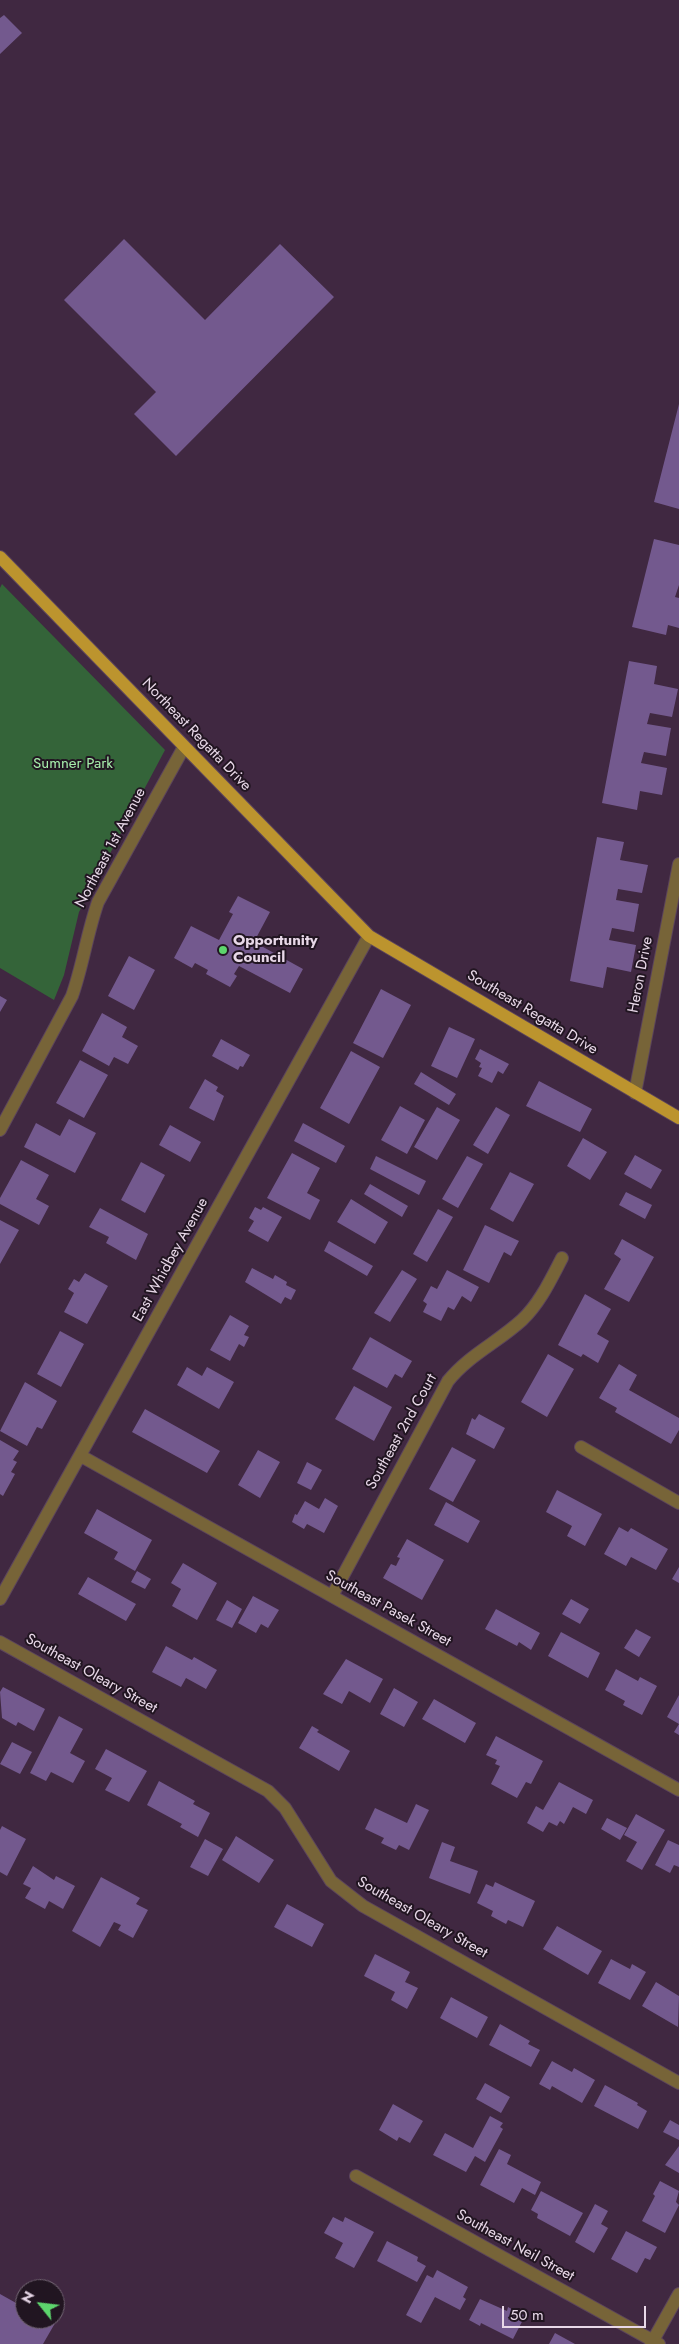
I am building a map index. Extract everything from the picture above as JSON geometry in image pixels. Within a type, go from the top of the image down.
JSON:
[{"type":"main road","name":"Northeast Regatta Drive","points":[[0,557],[369,936]]},
{"type":"main road","name":"Southeast Regatta Drive","points":[[369,936],[679,1118]]},
{"type":"street","name":"Northeast 1st Avenue","points":[[1,1126],[72,996],[78,979],[90,924],[98,902],[184,747]]},
{"type":"street","name":"Heron Drive","points":[[635,1093],[679,864]]},
{"type":"street","name":"East Whidbey Avenue","points":[[0,1599],[369,936]]},
{"type":"street","name":"Southeast 2nd Court","points":[[332,1596],[448,1382],[473,1355],[522,1320],[535,1306],[562,1258]]},
{"type":"street","points":[[581,1447],[679,1503]]},
{"type":"street","name":"Southeast Pasek Street","points":[[81,1456],[679,1790]]},
{"type":"street","name":"Southeast Oleary Street","points":[[0,1642],[268,1791],[286,1808],[331,1881],[363,1906],[679,2083]]},
{"type":"street","name":"Southeast Neil Street","points":[[356,2176],[654,2343]]},
{"type":"street","points":[[654,2343],[679,2294]]},
{"type":"green space","name":"Sumner Park","points":[[2,584],[165,750],[79,912],[64,975],[54,1000],[0,968],[0,588]]},
{"type":"building","points":[[4,15],[22,33],[0,54],[0,18]]},
{"type":"building","points":[[124,239],[205,320],[280,244],[334,297],[176,456],[134,414],[156,392],[64,300]]},
{"type":"building","points":[[679,404],[679,509],[654,502]]},
{"type":"building","points":[[654,539],[679,545],[679,585],[675,597],[679,598],[679,628],[668,625],[666,635],[632,627]]},
{"type":"building","points":[[629,661],[657,666],[654,684],[678,689],[672,717],[650,713],[647,724],[671,728],[666,756],[644,752],[641,763],[667,768],[662,795],[640,791],[637,810],[602,803]]},
{"type":"building","points":[[597,837],[624,842],[620,860],[648,865],[642,893],[618,889],[616,900],[639,904],[634,932],[612,928],[609,940],[636,945],[631,972],[607,967],[603,988],[570,981]]},
{"type":"building","name":"Opportunity Council","points":[[238,896],[270,912],[254,942],[303,969],[290,993],[239,966],[234,974],[237,976],[230,987],[206,974],[208,970],[195,963],[192,968],[174,958],[191,926],[219,940],[233,914],[229,912]]},
{"type":"building","points":[[129,956],[155,970],[134,1010],[108,996]]},
{"type":"building","points":[[381,989],[411,1005],[383,1058],[353,1043]]},
{"type":"building","points":[[0,996],[7,1000],[0,1012]]},
{"type":"building","points":[[102,1013],[127,1027],[122,1037],[138,1046],[128,1064],[114,1057],[109,1066],[82,1051]]},
{"type":"building","points":[[449,1027],[475,1039],[457,1078],[431,1066]]},
{"type":"building","points":[[221,1039],[250,1055],[243,1067],[240,1066],[238,1070],[212,1056]]},
{"type":"building","points":[[480,1049],[509,1064],[503,1074],[498,1071],[492,1083],[478,1076],[482,1068],[479,1067],[481,1063],[475,1059]]},
{"type":"building","points":[[351,1051],[380,1067],[349,1124],[320,1108]]},
{"type":"building","points":[[80,1060],[108,1075],[84,1118],[56,1103]]},
{"type":"building","points":[[421,1072],[456,1094],[449,1105],[414,1084]]},
{"type":"building","points":[[205,1079],[218,1087],[216,1091],[224,1096],[214,1121],[189,1108]]},
{"type":"building","points":[[539,1081],[592,1109],[580,1132],[526,1106]]},
{"type":"building","points":[[400,1106],[425,1120],[407,1154],[381,1140]]},
{"type":"building","points":[[437,1107],[460,1120],[437,1160],[414,1147]]},
{"type":"building","points":[[496,1107],[510,1115],[488,1154],[473,1145]]},
{"type":"building","points":[[69,1119],[96,1133],[75,1173],[24,1147],[36,1123],[60,1136]]},
{"type":"building","points":[[303,1123],[345,1146],[336,1163],[294,1141]]},
{"type":"building","points":[[170,1125],[201,1142],[190,1162],[159,1145]]},
{"type":"building","points":[[583,1138],[607,1152],[590,1180],[567,1166]]},
{"type":"building","points":[[292,1153],[320,1168],[307,1193],[320,1200],[310,1220],[267,1198]]},
{"type":"building","points":[[635,1155],[662,1170],[651,1189],[624,1174]]},
{"type":"building","points":[[376,1156],[426,1181],[419,1195],[370,1169]]},
{"type":"building","points":[[467,1156],[483,1164],[458,1208],[442,1199]]},
{"type":"building","points":[[21,1160],[49,1175],[36,1199],[49,1206],[39,1225],[0,1204],[0,1198]]},
{"type":"building","points":[[141,1162],[165,1175],[145,1213],[121,1200]]},
{"type":"building","points":[[510,1172],[534,1184],[513,1222],[490,1209]]},
{"type":"building","points":[[370,1184],[408,1206],[402,1217],[364,1194]]},
{"type":"building","points":[[626,1192],[652,1205],[645,1219],[619,1205]]},
{"type":"building","points":[[351,1199],[388,1222],[375,1244],[337,1222]]},
{"type":"building","points":[[255,1207],[261,1210],[263,1207],[282,1217],[268,1242],[248,1231],[254,1221],[249,1218]]},
{"type":"building","points":[[100,1208],[148,1234],[136,1260],[106,1243],[109,1237],[89,1227]]},
{"type":"building","points":[[438,1209],[453,1217],[427,1262],[413,1254]]},
{"type":"building","points":[[0,1220],[19,1230],[0,1264]]},
{"type":"building","points":[[485,1225],[519,1241],[511,1256],[504,1252],[489,1283],[463,1270]]},
{"type":"building","points":[[622,1239],[654,1257],[629,1302],[604,1289],[621,1259],[614,1254]]},
{"type":"building","points":[[329,1241],[373,1266],[367,1276],[324,1251]]},
{"type":"building","points":[[252,1268],[273,1279],[275,1275],[287,1282],[286,1285],[296,1290],[291,1300],[285,1297],[281,1304],[245,1282]]},
{"type":"building","points":[[402,1270],[417,1279],[390,1322],[374,1313]]},
{"type":"building","points":[[447,1270],[479,1287],[471,1302],[462,1296],[454,1310],[448,1307],[441,1321],[423,1312],[427,1304],[423,1301],[431,1286],[437,1289]]},
{"type":"building","points":[[85,1273],[108,1286],[87,1324],[64,1312],[74,1293],[68,1289],[74,1279],[79,1282]]},
{"type":"building","points":[[585,1294],[611,1309],[597,1334],[609,1341],[598,1363],[583,1354],[581,1357],[558,1345]]},
{"type":"building","points":[[230,1315],[249,1326],[244,1335],[249,1337],[244,1347],[239,1344],[230,1361],[210,1350]]},
{"type":"building","points":[[60,1331],[84,1344],[61,1387],[37,1374]]},
{"type":"building","points":[[370,1337],[412,1361],[402,1378],[395,1374],[387,1388],[352,1369]]},
{"type":"building","points":[[548,1354],[574,1369],[547,1417],[521,1402]]},
{"type":"building","points":[[619,1364],[637,1375],[629,1390],[679,1418],[679,1430],[671,1444],[615,1412],[617,1408],[599,1398]]},
{"type":"building","points":[[187,1367],[202,1376],[207,1367],[234,1382],[219,1409],[177,1385]]},
{"type":"building","points":[[25,1382],[57,1401],[42,1429],[37,1427],[27,1446],[0,1431]]},
{"type":"building","points":[[354,1386],[392,1407],[374,1441],[335,1419]]},
{"type":"building","points":[[145,1409],[220,1451],[207,1473],[132,1432]]},
{"type":"building","points":[[479,1414],[505,1428],[494,1449],[466,1434],[472,1418],[475,1420]]},
{"type":"building","points":[[0,1440],[19,1451],[13,1460],[17,1462],[11,1472],[15,1474],[3,1496],[0,1494]]},
{"type":"building","points":[[452,1447],[476,1460],[453,1502],[429,1489]]},
{"type":"building","points":[[258,1450],[280,1462],[260,1498],[238,1485]]},
{"type":"building","points":[[307,1462],[322,1470],[311,1490],[297,1483]]},
{"type":"building","points":[[557,1490],[602,1514],[585,1546],[567,1536],[572,1526],[546,1512]]},
{"type":"building","points":[[325,1498],[338,1506],[324,1533],[307,1524],[304,1529],[292,1522],[295,1514],[297,1515],[305,1501],[319,1509]]},
{"type":"building","points":[[446,1502],[480,1521],[468,1543],[434,1525]]},
{"type":"building","points":[[97,1509],[152,1540],[135,1571],[114,1559],[118,1552],[84,1533]]},
{"type":"building","points":[[619,1527],[628,1532],[631,1528],[668,1549],[656,1570],[631,1557],[626,1566],[604,1554]]},
{"type":"building","points":[[407,1539],[444,1560],[422,1600],[383,1578],[391,1564],[396,1566],[400,1558],[397,1557]]},
{"type":"building","points":[[183,1563],[217,1583],[197,1620],[172,1606],[181,1589],[171,1583]]},
{"type":"building","points":[[679,1567],[679,1583],[672,1579]]},
{"type":"building","points":[[137,1571],[151,1579],[145,1589],[131,1582]]},
{"type":"building","points":[[88,1577],[136,1604],[126,1621],[78,1594]]},
{"type":"building","points":[[253,1596],[279,1610],[268,1628],[261,1624],[256,1633],[238,1623]]},
{"type":"building","points":[[571,1599],[589,1609],[580,1624],[562,1614]]},
{"type":"building","points":[[227,1600],[242,1609],[232,1628],[216,1620]]},
{"type":"building","points":[[496,1609],[540,1633],[531,1650],[519,1642],[517,1646],[485,1629]]},
{"type":"building","points":[[636,1629],[651,1637],[639,1657],[624,1648]]},
{"type":"building","points":[[561,1632],[600,1653],[588,1678],[548,1656]]},
{"type":"building","points":[[166,1646],[192,1660],[194,1657],[217,1670],[206,1689],[186,1678],[181,1687],[152,1672]]},
{"type":"building","points":[[346,1659],[383,1679],[370,1703],[349,1691],[342,1704],[323,1694]]},
{"type":"building","points":[[616,1669],[638,1681],[640,1677],[657,1686],[642,1715],[623,1705],[625,1701],[605,1690]]},
{"type":"building","points":[[3,1687],[45,1709],[34,1731],[18,1722],[16,1726],[2,1718],[0,1692]]},
{"type":"building","points":[[394,1688],[418,1702],[404,1727],[380,1714]]},
{"type":"building","points":[[679,1695],[679,1724],[667,1717]]},
{"type":"building","points":[[434,1699],[476,1723],[465,1743],[422,1719]]},
{"type":"building","points":[[59,1716],[83,1729],[70,1753],[85,1761],[73,1783],[51,1772],[46,1781],[30,1773]]},
{"type":"building","points":[[679,1724],[679,1735],[674,1732]]},
{"type":"building","points":[[312,1726],[319,1730],[317,1732],[350,1751],[339,1771],[299,1748]]},
{"type":"building","points":[[496,1736],[543,1761],[531,1784],[526,1782],[517,1798],[491,1784],[500,1766],[495,1764],[497,1760],[486,1755]]},
{"type":"building","points":[[12,1742],[32,1752],[20,1774],[0,1764]]},
{"type":"building","points":[[106,1749],[147,1771],[129,1802],[105,1790],[112,1778],[95,1769]]},
{"type":"building","points":[[159,1781],[195,1801],[193,1804],[210,1813],[198,1837],[180,1827],[182,1824],[147,1805]]},
{"type":"building","points":[[559,1782],[593,1800],[586,1814],[573,1807],[564,1824],[560,1821],[557,1826],[549,1822],[543,1832],[527,1823],[536,1806],[543,1810]]},
{"type":"building","points":[[416,1804],[429,1810],[409,1850],[399,1845],[396,1850],[381,1843],[384,1838],[365,1829],[375,1808],[407,1823]]},
{"type":"building","points":[[636,1814],[665,1830],[642,1870],[626,1861],[637,1842],[624,1835]]},
{"type":"building","points":[[607,1818],[627,1828],[620,1840],[601,1829]]},
{"type":"building","points":[[2,1826],[26,1839],[7,1876],[0,1872],[0,1830]]},
{"type":"building","points":[[236,1836],[274,1860],[259,1883],[222,1860]]},
{"type":"building","points":[[205,1839],[223,1849],[208,1876],[190,1867]]},
{"type":"building","points":[[668,1840],[679,1845],[679,1867],[674,1865],[670,1873],[655,1865]]},
{"type":"building","points":[[442,1842],[455,1847],[450,1861],[478,1871],[470,1894],[429,1878]]},
{"type":"building","points":[[33,1866],[54,1880],[56,1876],[75,1886],[63,1909],[49,1901],[45,1909],[25,1898],[31,1888],[23,1884]]},
{"type":"building","points":[[101,1877],[140,1898],[136,1904],[148,1910],[133,1938],[118,1930],[121,1925],[114,1922],[100,1947],[72,1931]]},
{"type":"building","points":[[495,1882],[535,1901],[523,1927],[508,1920],[506,1924],[491,1916],[493,1911],[477,1903],[486,1884],[493,1887]]},
{"type":"building","points":[[287,1904],[324,1924],[312,1947],[274,1927]]},
{"type":"building","points":[[557,1926],[602,1951],[588,1975],[543,1949]]},
{"type":"building","points":[[375,1954],[410,1972],[405,1982],[418,1988],[407,2009],[391,2000],[395,1992],[364,1976]]},
{"type":"building","points":[[611,1959],[630,1969],[632,1964],[646,1972],[630,2000],[598,1983]]},
{"type":"building","points":[[656,1982],[679,1996],[678,2027],[642,2006]]},
{"type":"building","points":[[451,1997],[488,2017],[477,2038],[440,2018]]},
{"type":"building","points":[[500,2024],[530,2041],[528,2044],[540,2050],[531,2067],[489,2045]]},
{"type":"building","points":[[552,2061],[572,2072],[574,2068],[595,2080],[582,2103],[552,2086],[550,2090],[539,2084]]},
{"type":"building","points":[[485,2083],[510,2097],[501,2113],[476,2099]]},
{"type":"building","points":[[605,2085],[638,2103],[637,2105],[647,2111],[638,2129],[594,2106]]},
{"type":"building","points":[[393,2104],[423,2121],[410,2143],[399,2137],[397,2141],[379,2130]]},
{"type":"building","points":[[490,2116],[503,2123],[500,2127],[503,2129],[485,2162],[475,2156],[466,2172],[433,2155],[445,2133],[473,2148]]},
{"type":"building","points":[[670,2120],[679,2125],[679,2140],[663,2132]]},
{"type":"building","points":[[679,2146],[679,2173],[665,2165]]},
{"type":"building","points":[[499,2149],[511,2155],[507,2164],[541,2182],[535,2195],[522,2188],[514,2203],[480,2185]]},
{"type":"building","points":[[660,2181],[679,2191],[676,2202],[679,2205],[665,2233],[642,2221],[655,2196],[653,2194]]},
{"type":"building","points":[[541,2191],[583,2213],[570,2236],[537,2218],[538,2214],[531,2210]]},
{"type":"building","points":[[595,2204],[608,2211],[601,2224],[608,2228],[594,2253],[575,2242]]},
{"type":"building","points":[[333,2217],[343,2222],[345,2217],[374,2232],[354,2268],[335,2258],[343,2243],[324,2233]]},
{"type":"building","points":[[626,2231],[657,2247],[650,2260],[645,2258],[637,2273],[611,2259]]},
{"type":"building","points":[[387,2241],[418,2257],[417,2261],[426,2266],[417,2282],[377,2261]]},
{"type":"building","points":[[437,2270],[468,2287],[463,2297],[466,2299],[460,2310],[435,2297],[421,2323],[406,2315],[427,2275],[433,2278]]},
{"type":"building","points":[[0,2294],[15,2302],[15,2329],[52,2329],[43,2344],[0,2344]]},
{"type":"building","points":[[480,2299],[507,2311],[508,2307],[525,2316],[513,2339],[481,2323],[480,2326],[469,2320]]},
{"type":"building","points":[[555,2333],[575,2344],[549,2344]]},
{"type":"place","name":"Opportunity Council","points":[[223,950]]}]
